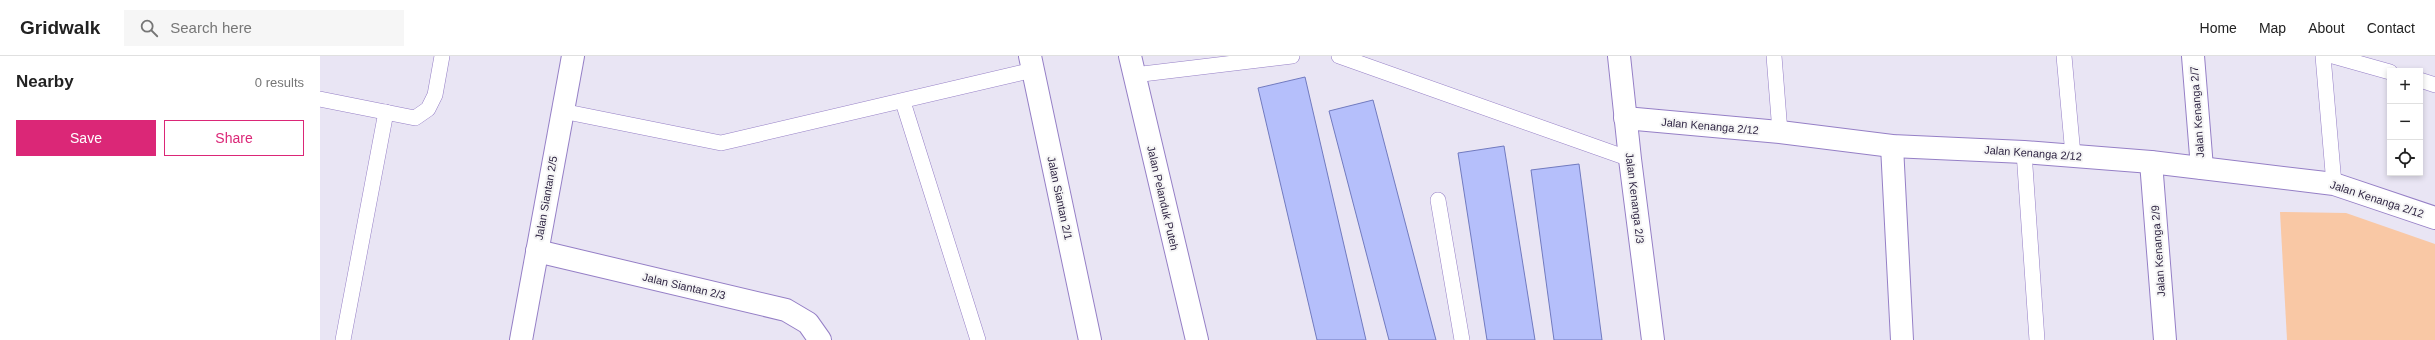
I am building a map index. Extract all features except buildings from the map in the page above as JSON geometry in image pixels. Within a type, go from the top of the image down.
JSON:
[{"type":"street","name":"Jalan Siantan 2/5","points":[[520,340],[573,56]]},
{"type":"street","name":"Jalan Kenanga 2/3","points":[[1620,56],[1625,118],[1653,340]]},
{"type":"street","name":"Jalan Kenanga 2/7","points":[[2193,56],[2202,168]]},
{"type":"street","name":"Jalan Siantan 2/1","points":[[1032,63],[1090,340]]},
{"type":"street","name":"Jalan Pelanduk Puteh","points":[[1132,66],[1197,340]]},
{"type":"street","name":"Jalan Kenanga 2/12","points":[[1625,118],[1780,132],[1892,146],[2073,155],[2151,162],[2334,184],[2435,218]]},
{"type":"street","points":[[1892,146],[1902,340]]},
{"type":"street","name":"Jalan Kenanga 2/9","points":[[2151,162],[2165,340]]},
{"type":"street","name":"Jalan Siantan 2/3","points":[[537,251],[786,310],[808,323],[820,340]]},
{"type":"lane","points":[[320,99],[415,118],[428,109],[435,95],[442,56]]},
{"type":"lane","points":[[1132,66],[1292,56]]},
{"type":"lane","points":[[1340,56],[1630,159]]},
{"type":"lane","points":[[1774,56],[1780,132]]},
{"type":"lane","points":[[2064,56],[2073,155]]},
{"type":"lane","points":[[2323,56],[2334,184]]},
{"type":"lane","points":[[2333,56],[2387,71]]},
{"type":"lane","points":[[562,111],[721,143],[903,102],[1032,63]]},
{"type":"lane","points":[[2423,81],[2435,84]]},
{"type":"lane","points":[[903,102],[978,340]]},
{"type":"lane","points":[[343,340],[386,112]]},
{"type":"lane","points":[[2024,152],[2037,340]]},
{"type":"lane","points":[[1438,200],[1462,340]]},
{"type":"shaded area","points":[[2280,212],[2346,213],[2435,244],[2435,340],[2287,340]]}]
